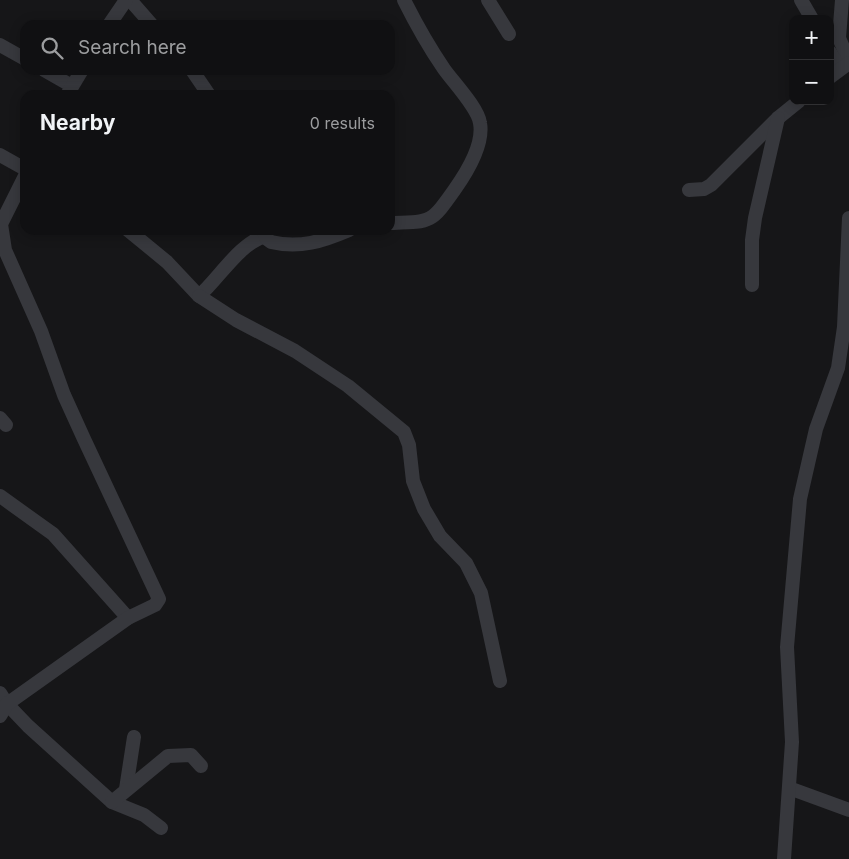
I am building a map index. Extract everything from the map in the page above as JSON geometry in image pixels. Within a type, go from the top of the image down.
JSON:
[{"type":"street","points":[[113,20],[128,0],[147,20]]},
{"type":"street","points":[[395,223],[425,222],[434,217],[464,176],[473,157],[481,130],[478,115],[432,51],[404,0]]},
{"type":"street","points":[[488,0],[509,34]]},
{"type":"street","points":[[801,0],[810,15]]},
{"type":"street","points":[[842,0],[839,38],[842,67]]},
{"type":"street","points":[[0,45],[20,56]]},
{"type":"street","points":[[834,57],[842,67]]},
{"type":"street","points":[[50,75],[70,90],[79,75]]},
{"type":"street","points":[[196,75],[206,90]]},
{"type":"street","points":[[689,190],[704,189],[716,181],[778,118],[794,105]]},
{"type":"street","points":[[752,285],[752,240],[755,218],[778,118]]},
{"type":"street","points":[[0,155],[20,166]]},
{"type":"street","points":[[20,185],[6,210],[1,224],[5,250],[41,331],[64,394],[158,593],[159,599],[155,605],[128,618],[2,705],[112,802],[144,815],[160,828]]},
{"type":"street","points":[[784,859],[792,742],[787,647],[800,499],[816,429],[838,368],[844,327],[849,218]]},
{"type":"street","points":[[134,235],[166,262],[199,296],[236,320],[295,352],[348,386],[404,432],[409,445],[413,481],[424,509],[440,536],[466,563],[481,593],[500,681]]},
{"type":"street","points":[[199,296],[216,280],[245,246],[261,235]]},
{"type":"street","points":[[265,235],[267,239],[276,243],[311,245],[336,235]]},
{"type":"street","points":[[0,496],[53,534],[128,618]]},
{"type":"street","points":[[126,789],[134,737]]},
{"type":"street","points":[[112,802],[168,756],[191,755],[201,766]]},
{"type":"street","points":[[789,788],[849,810]]}]
